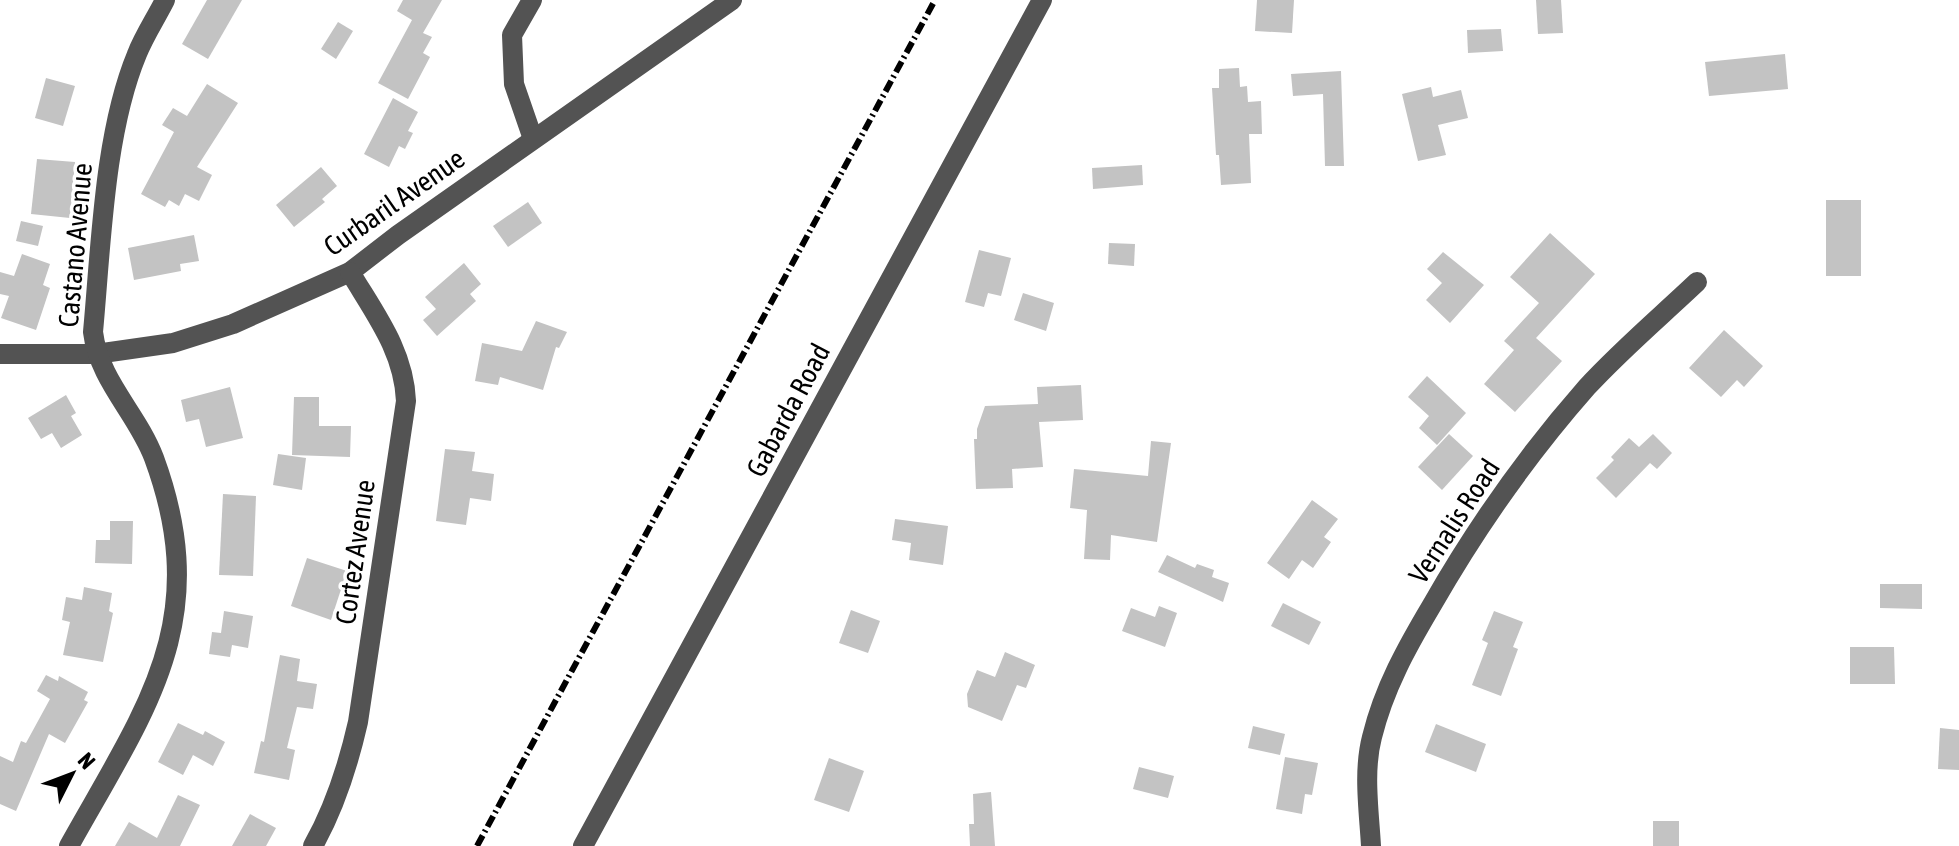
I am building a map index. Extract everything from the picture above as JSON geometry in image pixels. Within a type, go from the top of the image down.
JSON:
[{"type":"street","name":"Castano Avenue","points":[[69,846],[141,717],[162,668],[175,616],[178,561],[170,507],[152,454],[96,354],[93,332],[111,157],[125,89],[137,54],[165,0]]},
{"type":"street","points":[[532,0],[512,35],[514,84],[533,139]]},
{"type":"street","name":"Curbaril Avenue","points":[[0,354],[96,354],[173,343],[233,324],[350,272],[732,0]]},
{"type":"street","name":"Gabarda Road","points":[[583,846],[1042,0]]},
{"type":"street","name":"Cortez Avenue","points":[[313,846],[331,814],[349,762],[358,722],[406,401],[405,377],[394,344],[350,272]]},
{"type":"street","name":"Vernalis Road","points":[[1371,846],[1368,774],[1371,739],[1394,670],[1411,639],[1484,521],[1535,452],[1588,386],[1697,282]]},
{"type":"building","points":[[207,0],[242,0],[208,59],[182,44]]},
{"type":"building","points":[[403,0],[442,0],[423,33],[432,37],[423,53],[430,57],[408,99],[378,83],[412,20],[397,11]]},
{"type":"building","points":[[1257,0],[1294,0],[1292,33],[1255,31]]},
{"type":"building","points":[[1536,0],[1561,0],[1563,33],[1538,34]]},
{"type":"building","points":[[338,22],[353,31],[336,59],[321,49]]},
{"type":"building","points":[[1501,29],[1503,51],[1468,53],[1467,30]]},
{"type":"building","points":[[1785,54],[1788,89],[1709,96],[1705,62]]},
{"type":"building","points":[[1239,68],[1240,87],[1247,86],[1248,102],[1261,101],[1262,134],[1249,134],[1251,183],[1221,185],[1212,88],[1219,88],[1219,69]]},
{"type":"building","points":[[1341,71],[1344,166],[1325,166],[1323,94],[1293,96],[1291,74]]},
{"type":"building","points":[[46,78],[75,86],[63,126],[35,118]]},
{"type":"building","points":[[207,84],[238,103],[197,167],[212,175],[199,201],[185,194],[179,206],[169,200],[165,207],[141,194],[174,132],[162,125],[173,108],[187,116]]},
{"type":"building","points":[[1431,87],[1433,97],[1461,90],[1468,118],[1438,125],[1446,155],[1418,161],[1402,94]]},
{"type":"building","points":[[393,98],[418,112],[408,131],[413,133],[405,149],[399,146],[389,167],[364,154]]},
{"type":"building","points":[[37,159],[75,162],[70,218],[31,214]]},
{"type":"building","points":[[1142,165],[1143,185],[1093,189],[1092,168]]},
{"type":"building","points":[[321,167],[337,186],[322,199],[325,202],[294,227],[276,205]]},
{"type":"building","points":[[1826,200],[1861,200],[1861,276],[1826,276]]},
{"type":"building","points":[[528,202],[542,223],[508,247],[493,226]]},
{"type":"building","points":[[21,221],[43,226],[38,246],[16,241]]},
{"type":"building","points":[[1550,233],[1595,274],[1536,338],[1562,361],[1515,412],[1484,384],[1514,350],[1504,341],[1539,303],[1510,277]]},
{"type":"building","points":[[194,235],[199,261],[180,264],[181,271],[134,280],[128,248]]},
{"type":"building","points":[[1109,243],[1135,244],[1134,266],[1108,264]]},
{"type":"building","points":[[979,250],[1011,258],[1001,296],[988,293],[984,307],[965,302]]},
{"type":"building","points":[[1443,252],[1484,285],[1450,323],[1426,300],[1442,283],[1427,269]]},
{"type":"building","points":[[22,254],[50,264],[43,285],[50,288],[36,330],[1,318],[9,296],[0,294],[0,272],[14,276]]},
{"type":"building","points":[[464,263],[481,284],[470,294],[476,301],[437,336],[423,320],[436,309],[425,297]]},
{"type":"building","points":[[1023,293],[1054,303],[1046,331],[1014,320]]},
{"type":"building","points":[[536,321],[567,332],[559,348],[556,347],[543,390],[500,377],[498,385],[475,381],[482,343],[522,351]]},
{"type":"building","points":[[1724,330],[1763,366],[1744,387],[1737,380],[1721,397],[1689,368]]},
{"type":"building","points":[[1427,376],[1466,413],[1437,445],[1419,428],[1429,416],[1408,397]]},
{"type":"building","points":[[1081,385],[1083,420],[1039,422],[1043,467],[1012,469],[1013,488],[976,489],[974,439],[977,439],[985,406],[1038,404],[1037,387]]},
{"type":"building","points":[[230,387],[243,438],[206,447],[199,419],[186,422],[181,400]]},
{"type":"building","points":[[66,395],[76,413],[71,416],[82,435],[61,448],[52,433],[41,439],[28,418]]},
{"type":"building","points":[[294,397],[319,397],[319,426],[351,426],[350,457],[292,455]]},
{"type":"building","points":[[1449,434],[1473,456],[1442,490],[1418,467]]},
{"type":"building","points":[[1653,434],[1672,453],[1657,469],[1650,463],[1616,498],[1596,478],[1614,460],[1611,457],[1629,438],[1639,447]]},
{"type":"building","points":[[1151,441],[1171,443],[1157,542],[1111,535],[1110,560],[1084,559],[1087,510],[1070,508],[1074,469],[1148,476]]},
{"type":"building","points":[[445,449],[475,452],[472,471],[494,474],[491,501],[470,498],[466,525],[436,521]]},
{"type":"building","points":[[278,454],[306,458],[302,490],[273,485]]},
{"type":"building","points":[[223,494],[256,496],[253,576],[219,575]]},
{"type":"building","points":[[1312,500],[1338,519],[1324,537],[1331,542],[1313,568],[1302,560],[1289,579],[1267,563]]},
{"type":"building","points":[[895,519],[948,526],[943,565],[909,560],[911,543],[892,540]]},
{"type":"building","points":[[110,521],[133,521],[132,564],[95,563],[96,540],[110,540]]},
{"type":"building","points":[[1167,555],[1195,568],[1197,564],[1214,570],[1212,577],[1229,583],[1223,602],[1158,572]]},
{"type":"building","points":[[307,558],[347,571],[331,620],[291,606]]},
{"type":"building","points":[[1880,584],[1922,584],[1922,609],[1880,608]]},
{"type":"building","points":[[84,587],[112,593],[109,611],[113,613],[103,662],[63,655],[70,622],[62,620],[66,597],[82,600]]},
{"type":"building","points":[[1283,603],[1321,622],[1309,645],[1271,626]]},
{"type":"building","points":[[1159,606],[1177,613],[1165,647],[1122,631],[1131,608],[1155,617]]},
{"type":"building","points":[[851,610],[880,621],[868,653],[839,643]]},
{"type":"building","points":[[224,611],[253,616],[248,648],[232,645],[230,657],[209,654],[212,632],[221,633]]},
{"type":"building","points":[[1494,611],[1523,622],[1513,647],[1518,649],[1501,696],[1472,685],[1488,643],[1482,640]]},
{"type":"building","points":[[1850,647],[1894,647],[1895,684],[1850,684]]},
{"type":"building","points":[[1005,652],[1035,665],[1026,688],[1017,685],[1002,721],[968,707],[967,694],[977,670],[995,677]]},
{"type":"building","points":[[280,655],[300,659],[297,681],[317,684],[313,709],[297,707],[287,748],[295,750],[289,780],[254,773],[261,741],[264,742]]},
{"type":"building","points":[[46,675],[58,681],[59,676],[88,692],[84,700],[88,702],[65,743],[49,734],[16,811],[0,804],[0,756],[13,762],[21,741],[26,743],[50,699],[37,691]]},
{"type":"building","points":[[178,723],[203,735],[205,731],[225,742],[213,766],[193,755],[183,775],[158,762]]},
{"type":"building","points":[[1436,724],[1486,744],[1476,772],[1425,752]]},
{"type":"building","points":[[1253,726],[1285,734],[1280,755],[1248,748]]},
{"type":"building","points":[[1940,728],[1959,730],[1959,770],[1938,769]]},
{"type":"building","points":[[1285,757],[1318,763],[1312,795],[1305,794],[1302,814],[1276,809]]},
{"type":"building","points":[[829,758],[864,771],[849,812],[814,800]]},
{"type":"building","points":[[1139,767],[1174,776],[1168,798],[1133,789]]},
{"type":"building","points":[[991,792],[995,846],[970,846],[969,824],[974,824],[973,794]]},
{"type":"building","points":[[178,795],[200,805],[180,846],[115,846],[129,822],[157,838]]},
{"type":"building","points":[[250,814],[276,828],[266,846],[232,846]]},
{"type":"building","points":[[1653,821],[1679,821],[1679,846],[1653,846]]},
{"type":"railway","points":[[477,846],[935,0]]}]
